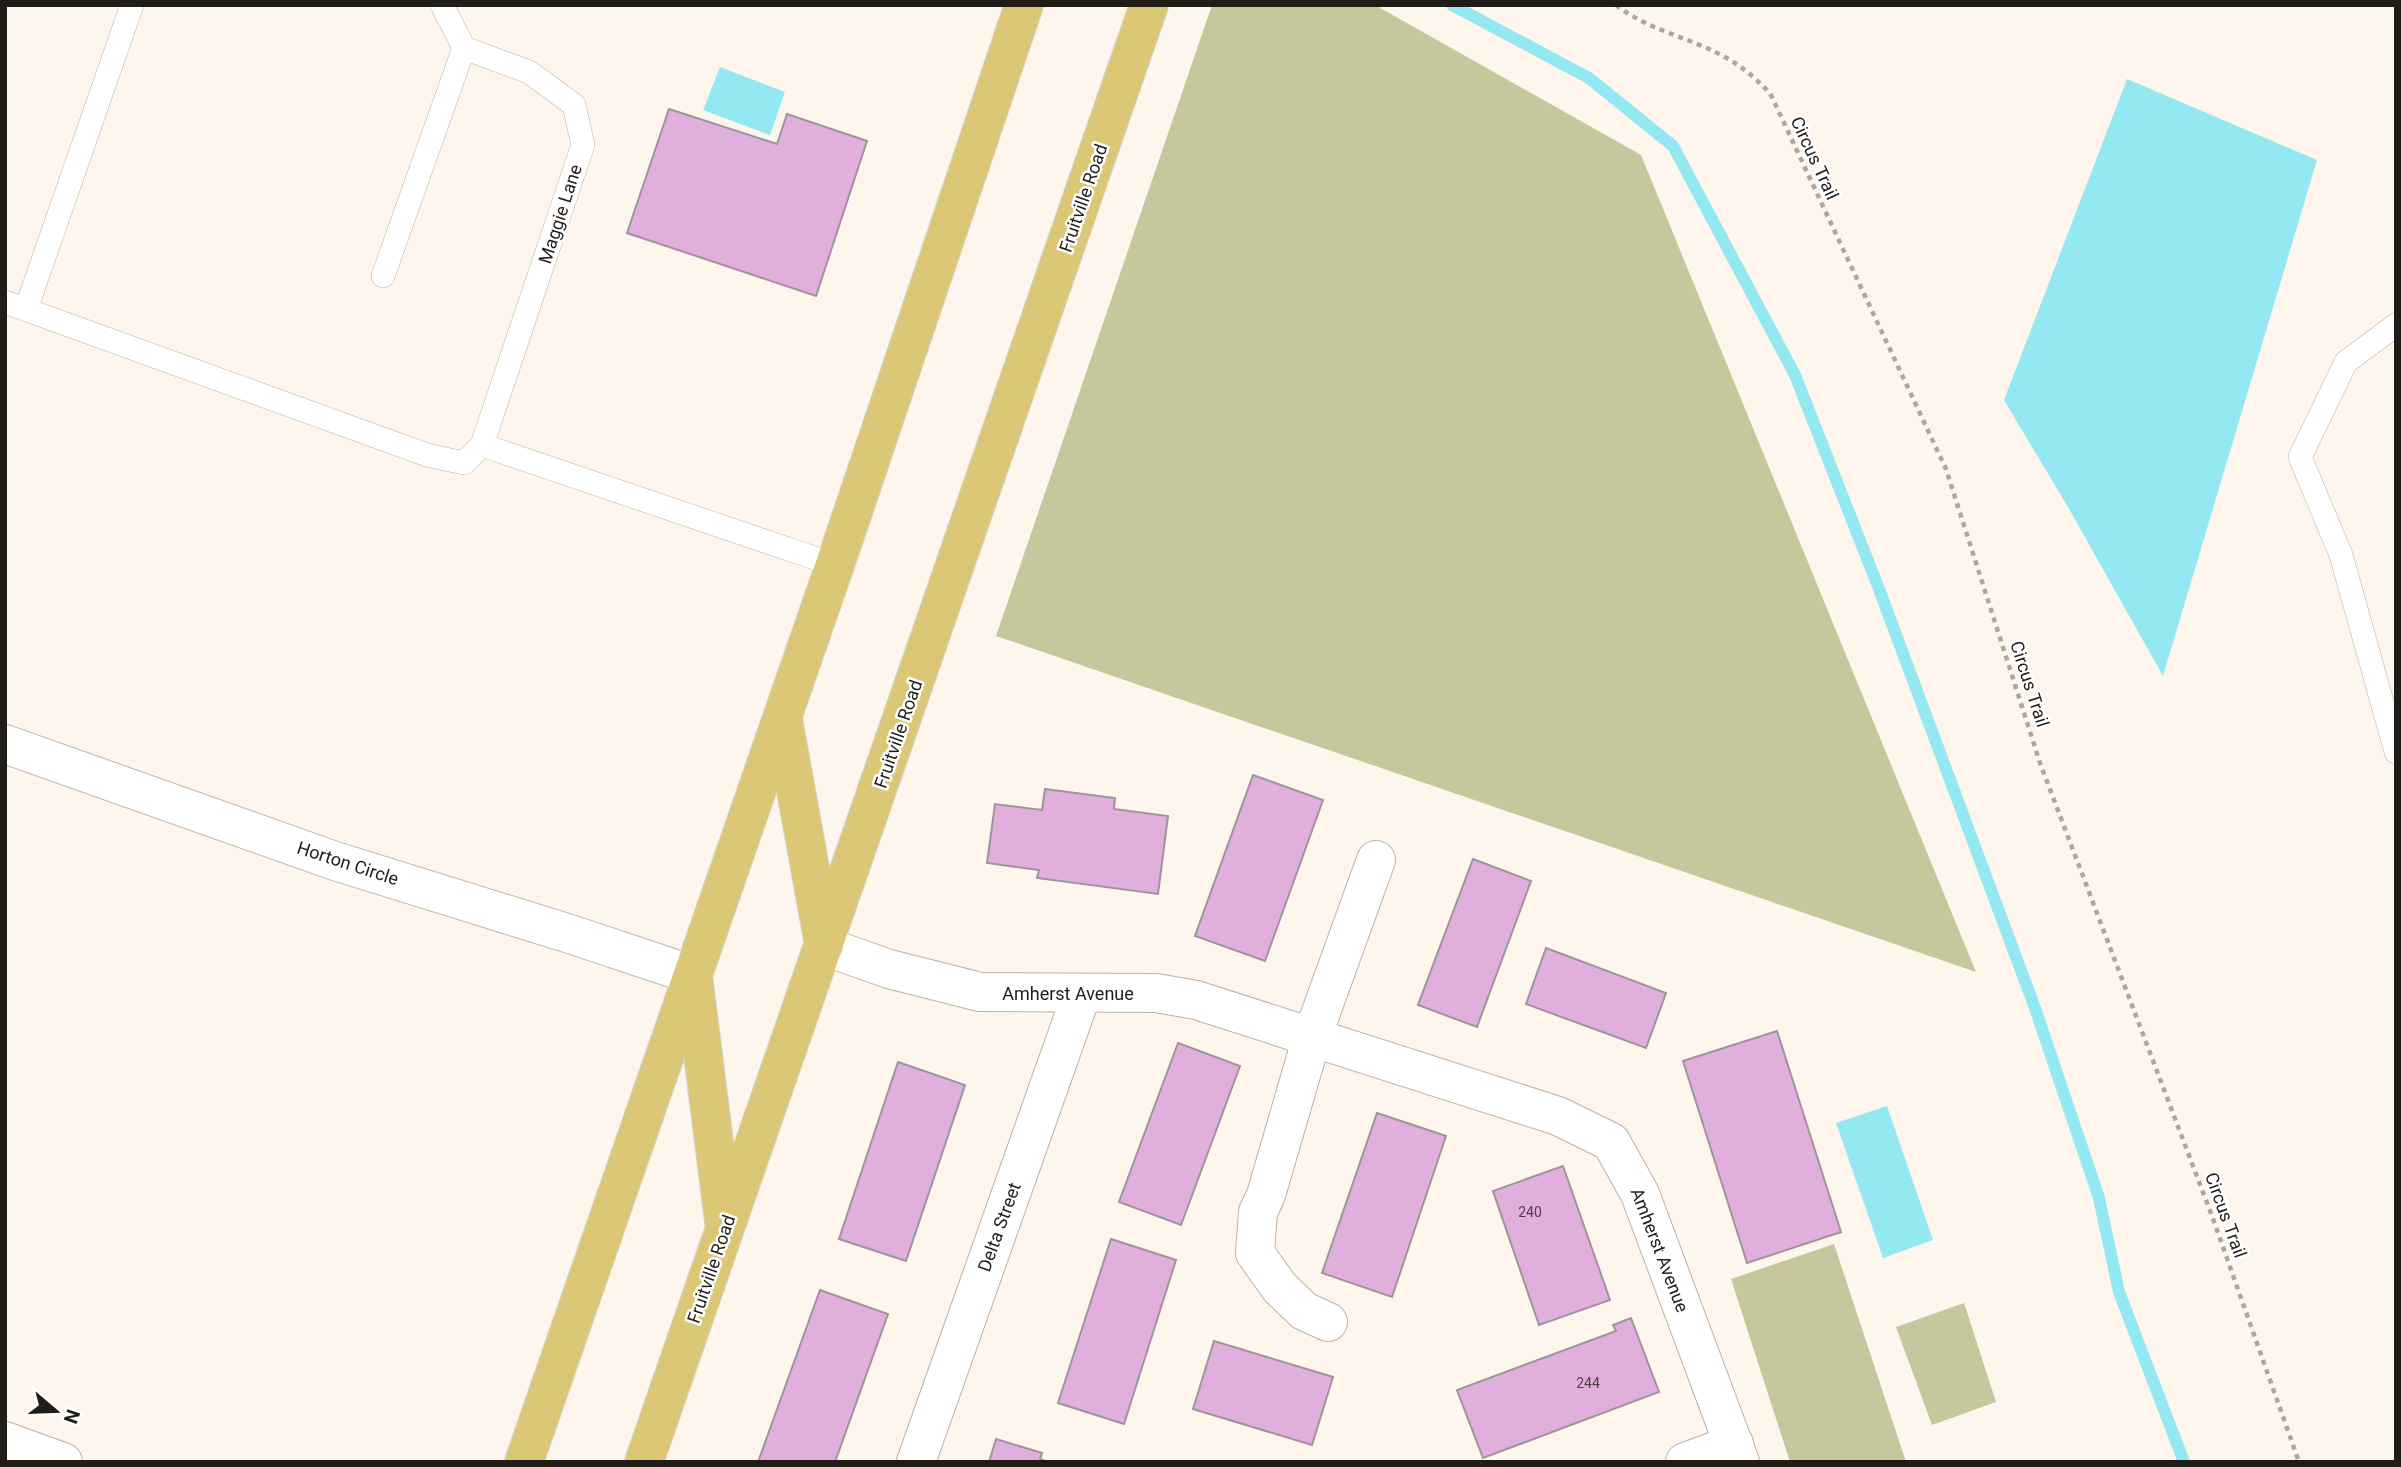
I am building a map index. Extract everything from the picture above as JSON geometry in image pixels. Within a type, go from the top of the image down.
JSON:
[{"type":"main road","points":[[524,1462],[835,565],[1024,5]]},
{"type":"main road","name":"Fruitville Road","points":[[644,1462],[1149,5]]},
{"type":"main road","points":[[782,717],[824,946]]},
{"type":"main road","points":[[693,975],[725,1231]]},
{"type":"street","name":"Horton Circle","points":[[5,744],[335,861],[693,975]]},
{"type":"street","points":[[1328,1322],[1304,1311],[1280,1288],[1255,1253],[1258,1212],[1266,1195],[1312,1037],[1376,860]]},
{"type":"street","name":"Amherst Avenue","points":[[824,946],[889,968],[980,992],[1156,993],[1196,1000],[1558,1116],[1611,1142],[1640,1194],[1737,1453]]},
{"type":"street","name":"Delta Street","points":[[916,1462],[1082,993]]},
{"type":"street","points":[[5,1441],[63,1462]]},
{"type":"street","points":[[1685,1462],[1737,1453]]},
{"type":"lane","points":[[132,5],[16,306],[427,456],[464,463],[482,445],[835,565]]},
{"type":"lane","points":[[383,275],[464,48],[442,5]]},
{"type":"lane","name":"Maggie Lane","points":[[464,48],[529,72],[573,105],[583,145],[482,445]]},
{"type":"lane","points":[[2396,325],[2346,362],[2300,457],[2341,555],[2396,752]]},
{"type":"path","name":"Circus Trail","points":[[1616,5],[1658,29],[1722,55],[1750,73],[1769,93],[1935,444],[1946,469],[2040,763],[2212,1216],[2300,1462]]},
{"type":"green space","points":[[1212,5],[1375,5],[1641,155],[1976,972],[996,636]]},
{"type":"green space","points":[[1834,1244],[1906,1462],[1790,1462],[1731,1279]]},
{"type":"green space","points":[[1964,1303],[1996,1402],[1932,1425],[1896,1327]]},
{"type":"water","points":[[720,67],[785,92],[770,135],[703,110]]},
{"type":"water","points":[[2127,79],[2317,160],[2163,676],[2004,400]]},
{"type":"water","points":[[1887,1106],[1933,1240],[1883,1258],[1836,1123]]},
{"type":"building","points":[[669,109],[777,144],[787,114],[867,141],[816,296],[627,233]]},
{"type":"building","points":[[1253,775],[1323,800],[1265,961],[1195,936]]},
{"type":"building","points":[[1045,789],[1115,798],[1114,809],[1168,816],[1158,894],[1037,878],[1039,870],[987,863],[995,804],[1042,810]]},
{"type":"building","points":[[1473,859],[1531,881],[1477,1027],[1418,1005]]},
{"type":"building","points":[[1546,948],[1666,993],[1646,1048],[1526,1004]]},
{"type":"building","points":[[1777,1031],[1841,1232],[1747,1263],[1683,1061]]},
{"type":"building","points":[[1178,1043],[1240,1066],[1181,1225],[1119,1202]]},
{"type":"building","points":[[898,1062],[965,1085],[906,1261],[839,1239]]},
{"type":"building","points":[[1377,1113],[1446,1136],[1392,1297],[1322,1273]]},
{"type":"building","points":[[1563,1166],[1610,1300],[1539,1325],[1493,1191]]},
{"type":"building","points":[[1111,1239],[1176,1260],[1124,1424],[1058,1403]]},
{"type":"building","points":[[820,1290],[888,1314],[835,1462],[758,1462]]},
{"type":"building","points":[[1631,1318],[1659,1392],[1483,1458],[1457,1390],[1616,1331],[1613,1325]]},
{"type":"building","points":[[1214,1341],[1333,1377],[1312,1445],[1193,1409]]},
{"type":"building","points":[[996,1439],[1042,1453],[1040,1459],[1048,1462],[989,1462]]},
{"type":"waterway","points":[[1452,5],[1589,78],[1673,146],[1795,375],[1879,589],[2035,1008],[2099,1198],[2119,1292],[2184,1462]]}]
